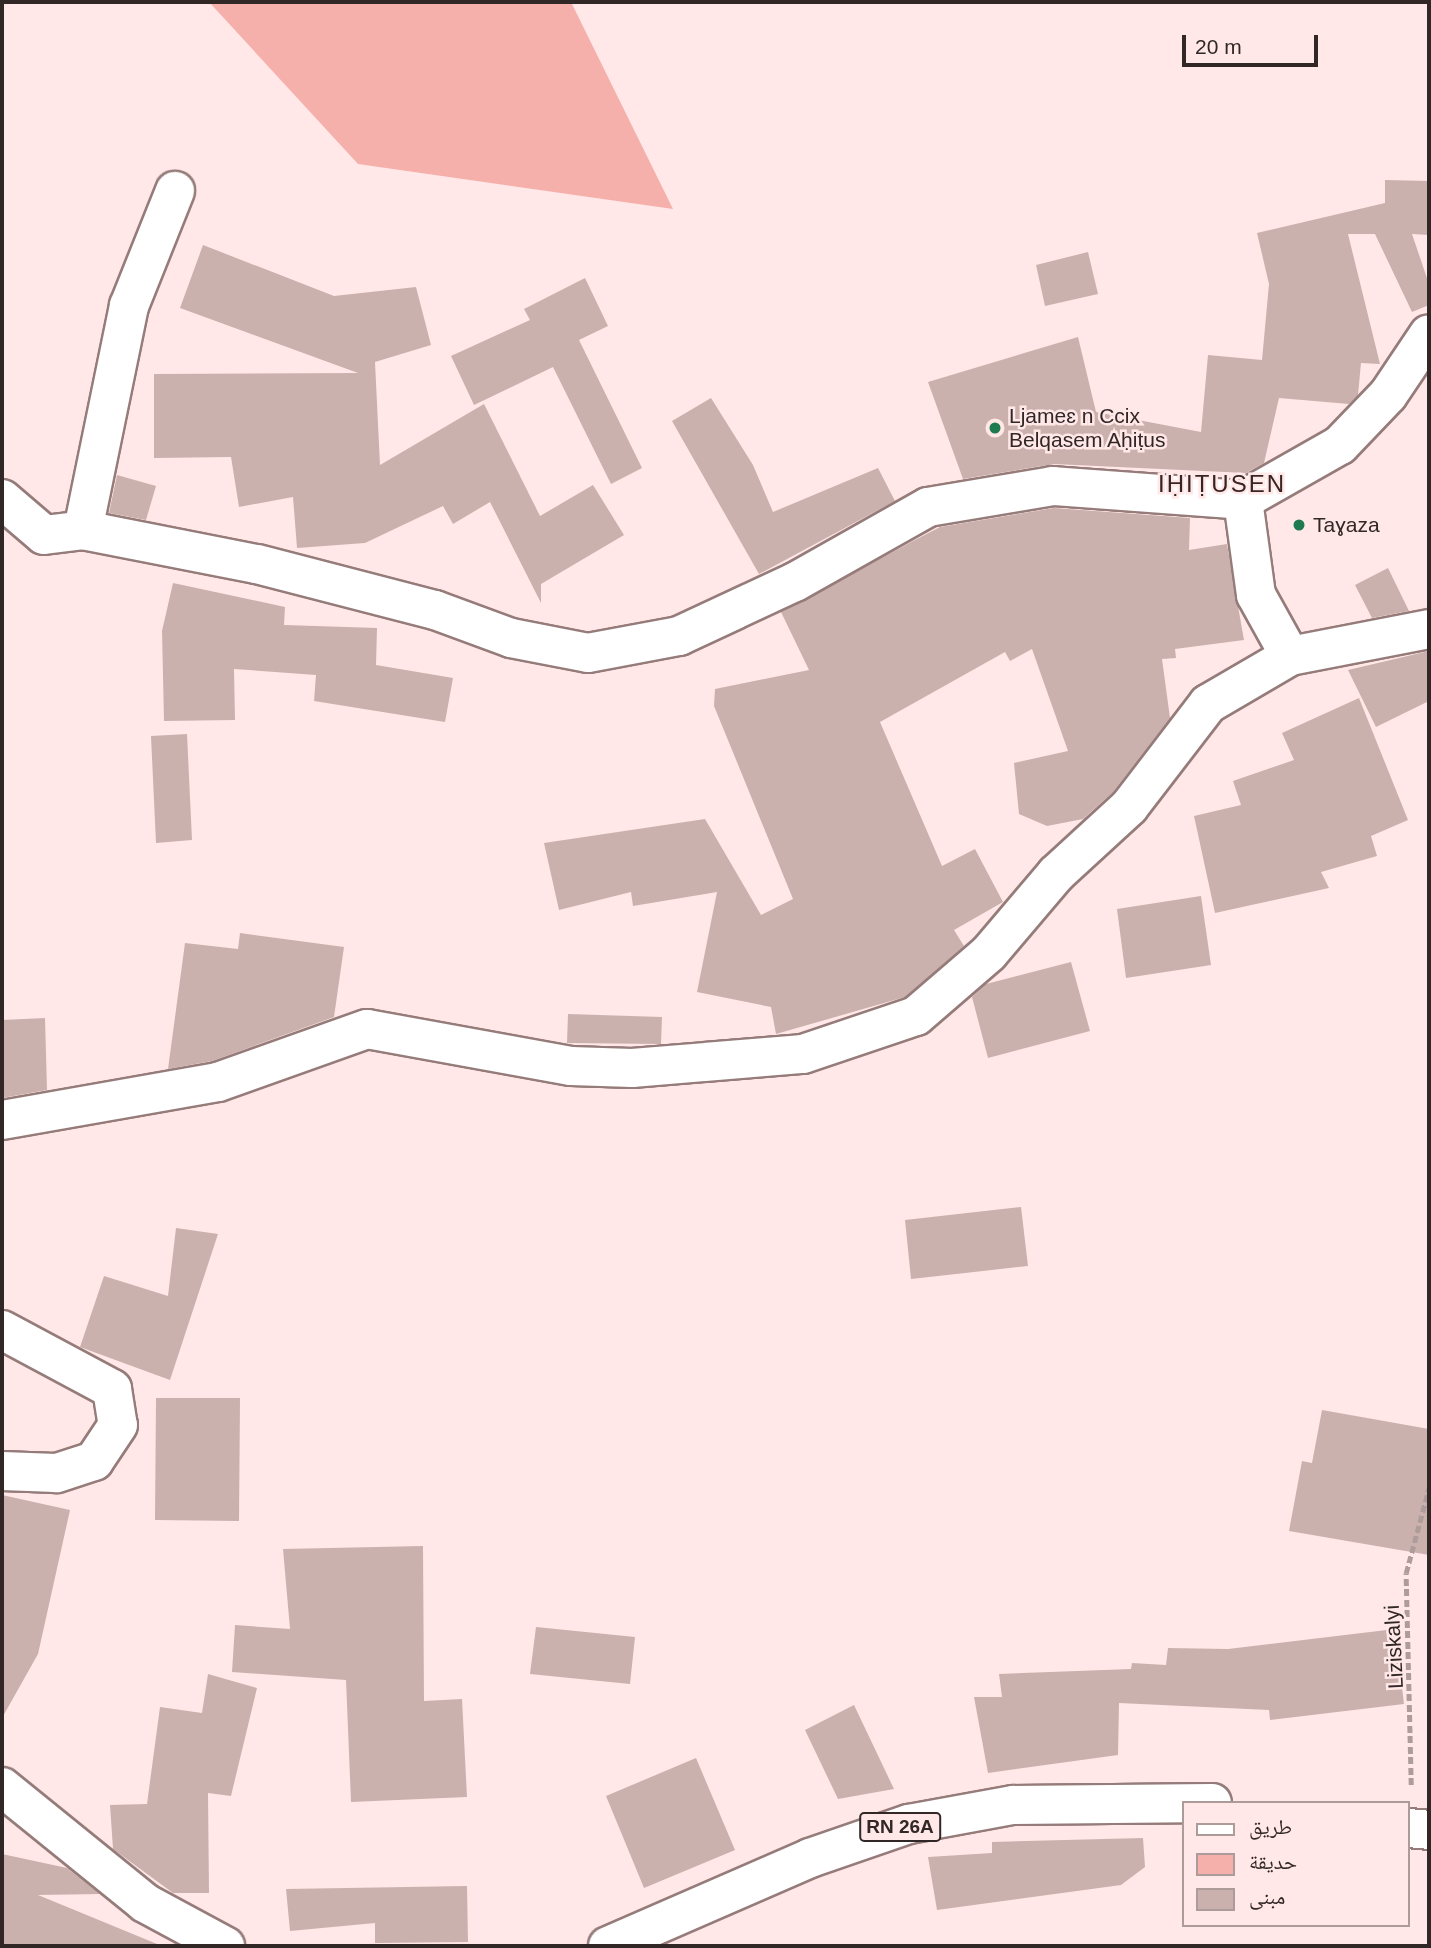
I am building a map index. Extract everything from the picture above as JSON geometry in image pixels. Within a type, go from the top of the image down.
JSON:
[{"type":"street","points":[[83,530],[129,306],[175,191]]},
{"type":"street","points":[[2,499],[44,535],[83,530],[257,564],[435,610],[511,638],[588,653],[680,636],[795,582],[928,507],[1053,486],[1242,500],[1340,444],[1388,395],[1429,334]]},
{"type":"street","points":[[1242,500],[1256,595],[1290,656]]},
{"type":"street","points":[[2,1120],[218,1082],[368,1029],[571,1066],[632,1068],[803,1054],[916,1016],[989,953],[1056,874],[1129,807],[1208,704],[1290,656],[1429,629]]},
{"type":"street","points":[[2,1330],[112,1389],[118,1425],[94,1461],[56,1473],[2,1471]]},
{"type":"street","points":[[2,1787],[145,1903],[225,1946]]},
{"type":"street","name":"RN 26A","points":[[608,1946],[810,1858],[909,1824],[1013,1805],[1182,1803]]},
{"type":"street","points":[[1410,1812],[1429,1830]]},
{"type":"path","name":"Liziskalyi","points":[[1409,1801],[1406,1573],[1429,1489]]},
{"type":"green space","points":[[209,2],[571,2],[673,209],[358,164]]},
{"type":"building","points":[[1385,180],[1429,181],[1429,235],[1412,234],[1429,284],[1429,305],[1412,312],[1375,234],[1348,234],[1380,364],[1361,363],[1358,395],[1349,404],[1279,398],[1264,463],[1246,473],[1054,464],[963,479],[928,382],[1078,337],[1096,412],[1201,432],[1208,355],[1262,360],[1269,284],[1257,233],[1385,203]]},
{"type":"building","points":[[203,245],[334,296],[416,287],[431,345],[375,362],[380,465],[484,404],[540,516],[593,485],[624,535],[541,584],[541,603],[490,502],[453,524],[443,506],[365,543],[297,548],[293,497],[239,507],[231,457],[154,458],[154,374],[358,373],[180,308]]},
{"type":"building","points":[[1088,252],[1098,294],[1045,306],[1036,265]]},
{"type":"building","points":[[585,278],[608,326],[579,340],[642,468],[611,484],[553,367],[474,405],[451,356],[530,320],[524,309]]},
{"type":"building","points":[[711,398],[753,465],[773,512],[878,468],[895,501],[759,574],[672,421]]},
{"type":"building","points":[[117,475],[156,486],[146,520],[109,513]]},
{"type":"building","points":[[1054,508],[1190,518],[1189,550],[1227,544],[1244,640],[1175,649],[1176,658],[1162,659],[1170,718],[1113,792],[1083,819],[1047,826],[1019,814],[1014,763],[1068,751],[1032,649],[1010,661],[1005,652],[880,722],[942,866],[975,849],[1003,902],[954,930],[964,946],[905,997],[776,1034],[771,1007],[697,992],[717,892],[633,906],[631,892],[559,910],[544,843],[705,819],[761,915],[793,899],[714,706],[715,689],[809,670],[781,612],[915,540],[940,527]]},
{"type":"building","points":[[1388,568],[1409,611],[1372,618],[1355,585]]},
{"type":"building","points":[[173,583],[285,607],[284,625],[377,628],[376,665],[453,678],[445,722],[314,701],[316,675],[234,669],[235,720],[164,721],[162,631]]},
{"type":"building","points":[[1429,651],[1429,701],[1376,727],[1348,670]]},
{"type":"building","points":[[1359,698],[1408,820],[1371,836],[1377,856],[1321,872],[1329,888],[1215,913],[1194,816],[1241,805],[1233,781],[1294,760],[1282,733]]},
{"type":"building","points":[[187,734],[192,840],[156,843],[151,736]]},
{"type":"building","points":[[1201,896],[1211,965],[1126,978],[1117,909]]},
{"type":"building","points":[[240,933],[344,947],[334,1017],[212,1061],[168,1069],[185,943],[238,949]]},
{"type":"building","points":[[1071,962],[1090,1031],[988,1058],[972,997],[986,984]]},
{"type":"building","points":[[568,1014],[662,1017],[661,1044],[567,1043]]},
{"type":"building","points":[[45,1018],[47,1090],[2,1098],[2,1020]]},
{"type":"building","points":[[1021,1207],[1028,1266],[911,1279],[905,1220]]},
{"type":"building","points":[[176,1228],[218,1234],[170,1380],[80,1347],[104,1276],[168,1296]]},
{"type":"building","points":[[156,1398],[240,1398],[239,1521],[155,1520]]},
{"type":"building","points":[[1322,1410],[1429,1429],[1429,1555],[1289,1531],[1302,1461],[1312,1463]]},
{"type":"building","points":[[2,1495],[70,1510],[38,1654],[2,1718]]},
{"type":"building","points":[[423,1546],[424,1701],[462,1699],[467,1797],[351,1802],[346,1680],[232,1672],[235,1625],[290,1629],[283,1549]]},
{"type":"building","points":[[536,1627],[635,1637],[630,1684],[530,1674]]},
{"type":"building","points":[[1395,1629],[1404,1704],[1270,1720],[1269,1710],[1119,1703],[1118,1755],[988,1773],[974,1697],[1002,1697],[999,1674],[1131,1669],[1132,1663],[1166,1665],[1168,1648],[1228,1649]]},
{"type":"building","points":[[208,1674],[257,1688],[231,1796],[208,1793],[209,1893],[173,1893],[113,1849],[110,1805],[147,1804],[160,1707],[202,1713]]},
{"type":"building","points":[[854,1705],[894,1789],[838,1799],[805,1730]]},
{"type":"building","points":[[696,1758],[735,1850],[644,1888],[606,1796]]},
{"type":"building","points":[[1143,1838],[1145,1867],[1121,1885],[937,1910],[928,1857],[992,1853],[992,1842]]},
{"type":"building","points":[[2,1854],[67,1868],[100,1894],[38,1895],[162,1946],[2,1946]]},
{"type":"building","points":[[467,1886],[468,1942],[375,1943],[375,1923],[290,1931],[286,1889]]},
{"type":"place","name":"Ljameɛ n Ccix Belqasem Aḥiṭus","points":[[995,428]]},
{"type":"place","name":"Taɣaza","points":[[1299,525]]},
{"type":"district","name":"IḤIṬUSEN","points":[[1222,484]]}]
